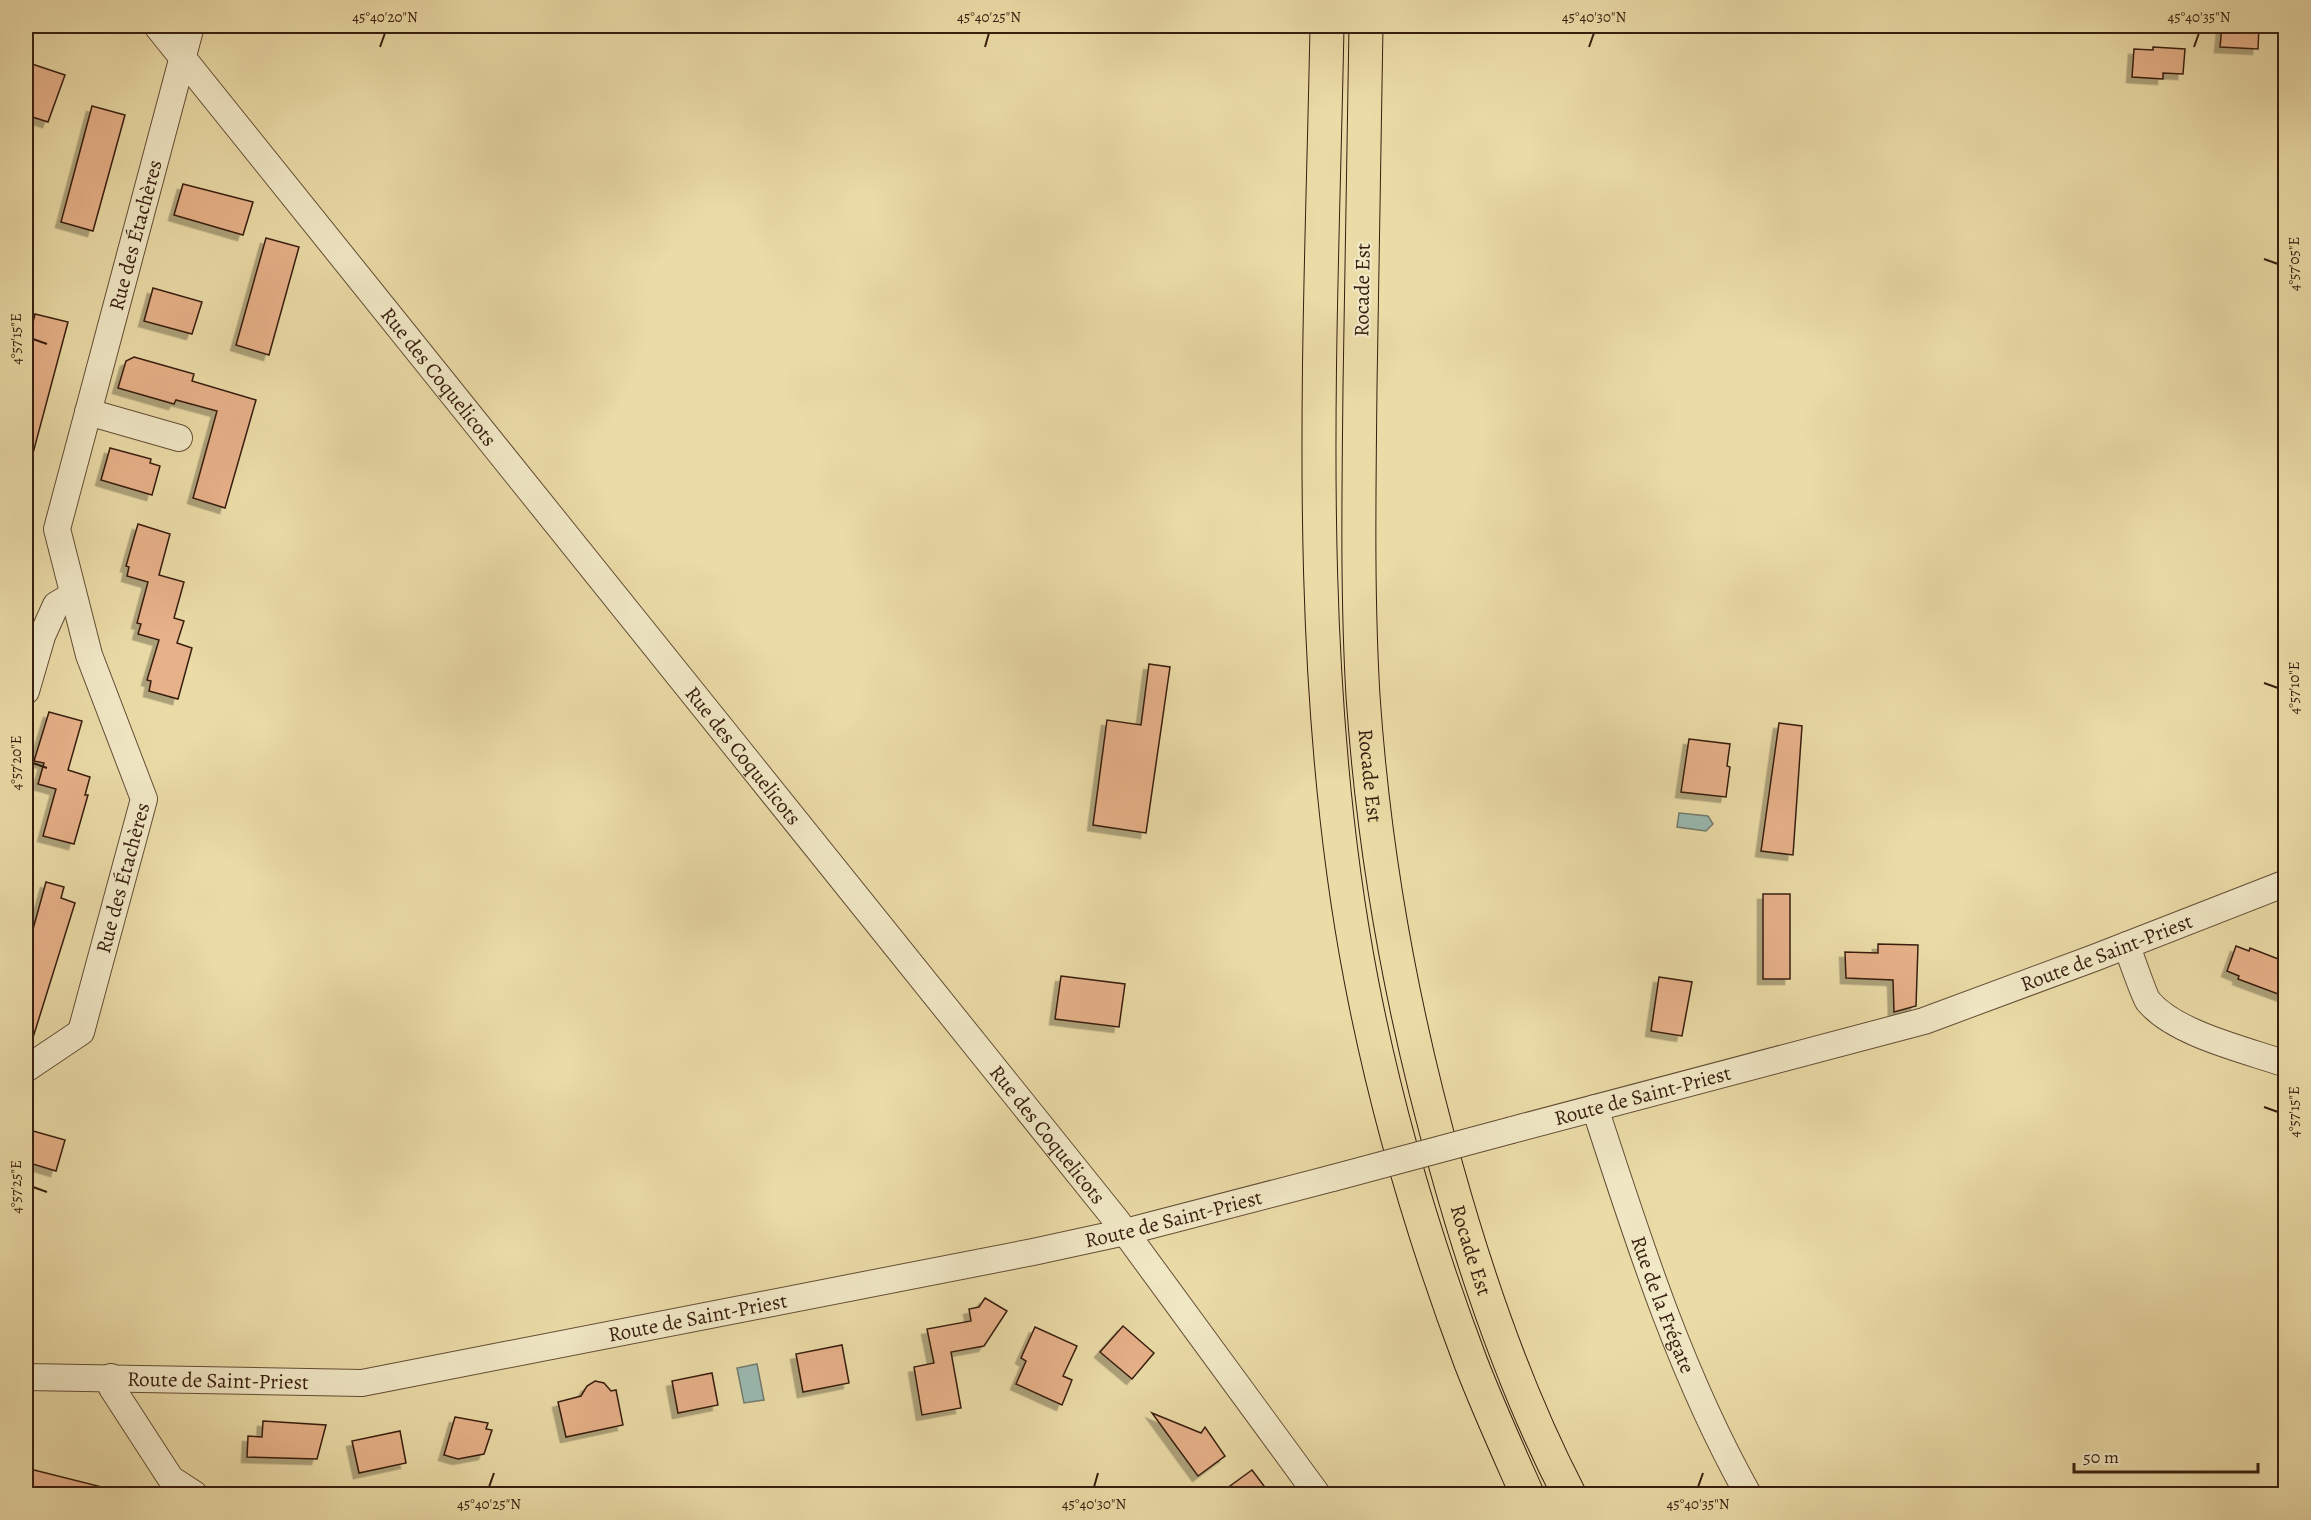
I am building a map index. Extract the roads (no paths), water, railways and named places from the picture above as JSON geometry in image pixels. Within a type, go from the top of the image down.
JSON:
[{"type":"highway","name":"Rocade Est","points":[[1327,26],[1318,560],[1325,699],[1339,840],[1361,978],[1384,1088],[1432,1253],[1472,1364],[1527,1494]]},
{"type":"highway","name":"Rocade Est","points":[[1366,26],[1358,558],[1363,697],[1376,827],[1398,974],[1424,1087],[1467,1242],[1509,1361],[1569,1494]]},
{"type":"street","name":"Rue des Coquelicots","points":[[157,26],[1125,1232],[1317,1494]]},
{"type":"street","name":"Rue des Étachères","points":[[26,1069],[81,1032],[144,799],[89,655],[57,529],[191,26]]},
{"type":"street","points":[[88,412],[178,438]]},
{"type":"street","points":[[26,692],[42,636],[56,605],[73,595]]},
{"type":"street","name":"Route de Saint-Priest","points":[[26,1377],[362,1383],[890,1281],[1125,1232],[1334,1179],[1924,1021],[2286,883]]},
{"type":"street","points":[[2127,945],[2147,1000],[2170,1019],[2209,1037],[2286,1064]]},
{"type":"street","name":"Rue de la Frégate","points":[[1595,1108],[1663,1314],[1724,1453],[1748,1494]]},
{"type":"street","points":[[111,1377],[112,1388],[165,1487],[194,1494]]},
{"type":"water","points":[[1679,813],[1708,816],[1713,824],[1706,831],[1677,827]]},
{"type":"water","points":[[757,1364],[764,1400],[744,1403],[737,1368]]}]
